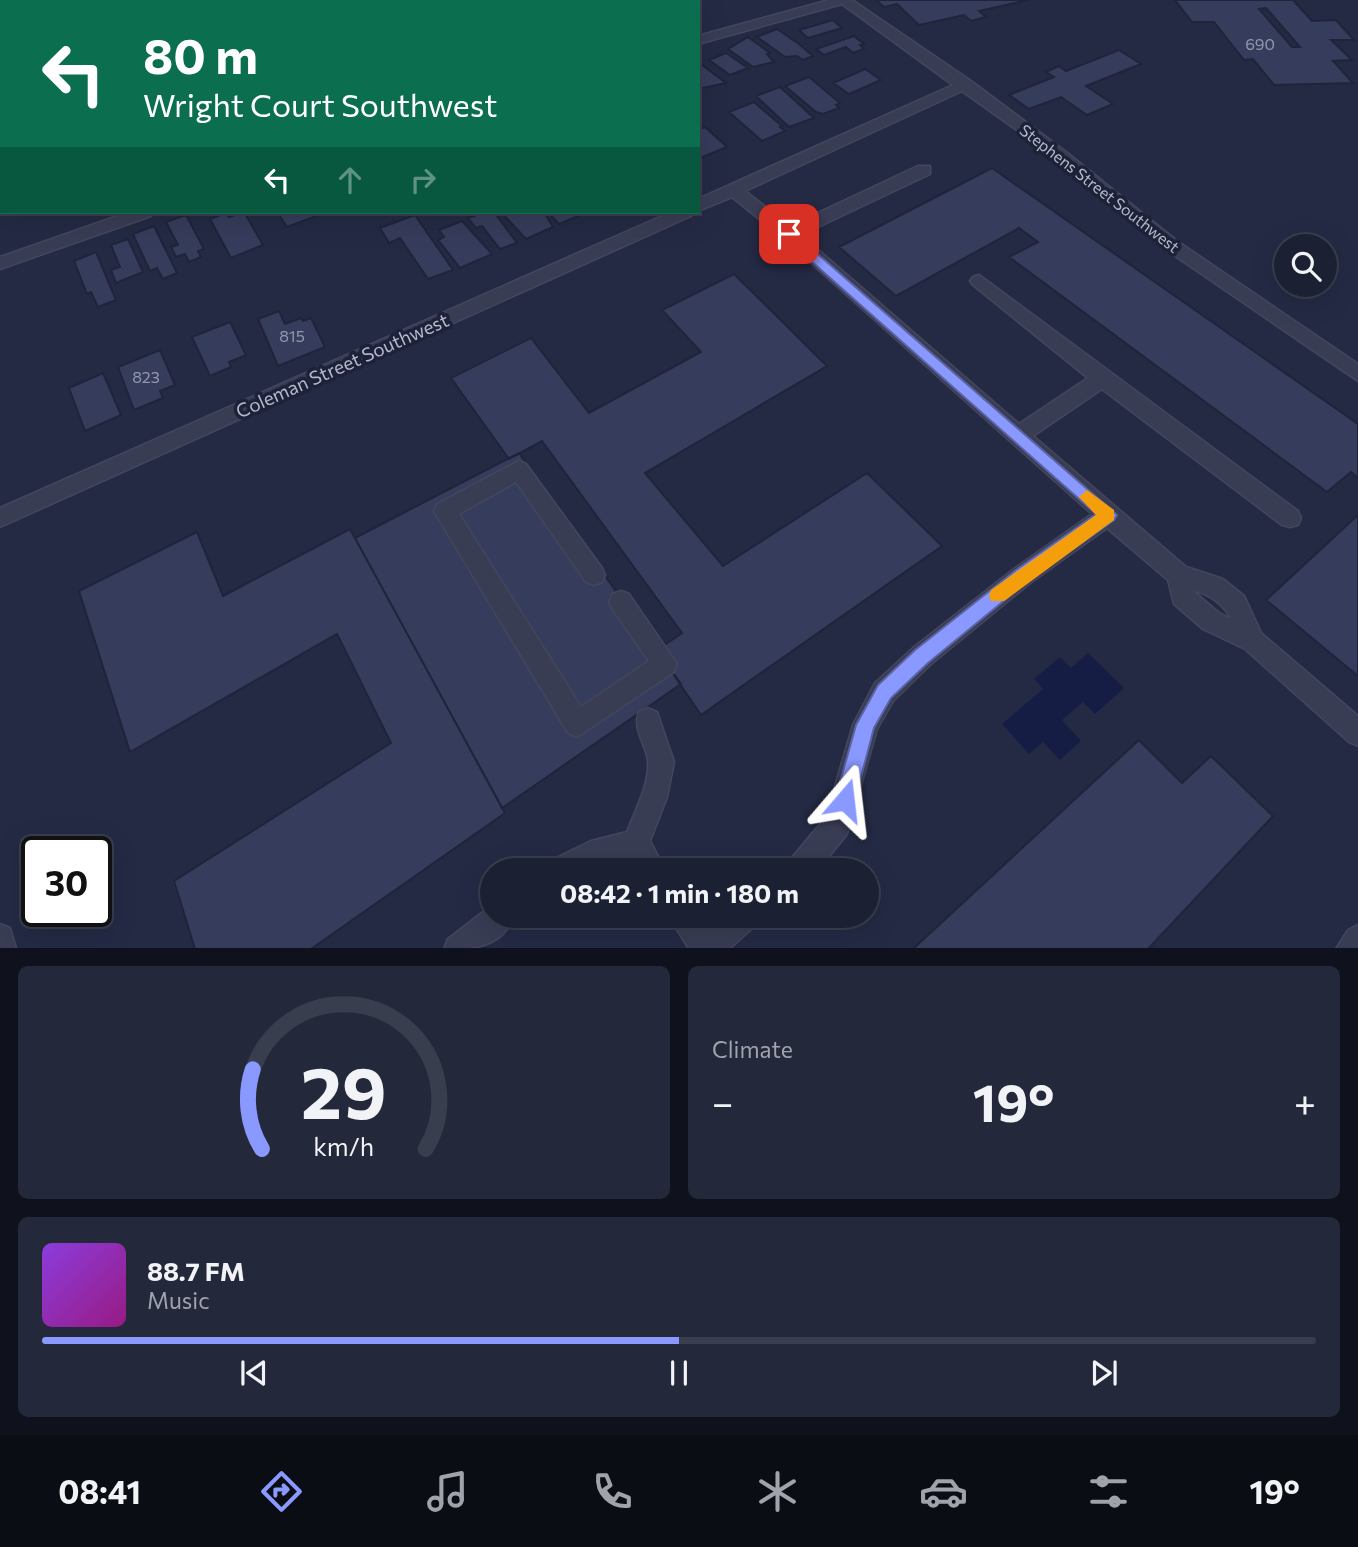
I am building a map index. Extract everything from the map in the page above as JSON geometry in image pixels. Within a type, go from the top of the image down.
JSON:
[{"type":"street","points":[[700,39],[843,0]]},
{"type":"street","name":"Stephens Street Southwest","points":[[843,0],[966,84],[1061,155],[1171,245],[1358,374]]},
{"type":"street","points":[[700,205],[966,84]]},
{"type":"street","points":[[789,234],[924,170]]},
{"type":"street","points":[[733,190],[789,234],[1179,575],[1182,596],[1211,621],[1253,641],[1358,733]]},
{"type":"street","points":[[0,263],[139,214]]},
{"type":"street","name":"Coleman Street Southwest","points":[[0,518],[681,214]]},
{"type":"street","points":[[979,281],[1102,379],[1290,518]]},
{"type":"street","points":[[1017,436],[1102,379]]},
{"type":"street","points":[[594,575],[519,470],[445,511],[577,724],[665,664],[621,602]]},
{"type":"street","points":[[810,858],[837,824],[866,725],[884,692],[922,656],[1022,576],[1108,515]]},
{"type":"street","points":[[636,843],[654,797],[661,762],[648,721]]},
{"type":"street","points":[[585,858],[636,843]]},
{"type":"street","points":[[636,843],[644,858]]},
{"type":"street","points":[[458,948],[485,928]]},
{"type":"street","points":[[692,928],[707,948],[731,928]]},
{"type":"street","points":[[0,938],[2,948]]},
{"type":"street","points":[[1350,948],[1358,940]]},
{"type":"water","points":[[1088,653],[1124,688],[1095,714],[1083,702],[1062,720],[1081,741],[1060,760],[1043,742],[1029,754],[1002,724],[1043,689],[1034,679],[1060,657],[1071,668]]},
{"type":"building","points":[[876,0],[1028,0],[979,11],[986,17],[971,21],[964,15],[919,25],[897,4],[884,7]]},
{"type":"building","points":[[1175,0],[1293,0],[1312,21],[1336,20],[1354,40],[1331,40],[1352,60],[1333,61],[1353,83],[1274,85],[1253,59],[1244,60],[1214,22],[1192,22]],"holes":[[[1266,8],[1300,47],[1292,47],[1259,9]]]},
{"type":"building","points":[[833,20],[842,28],[808,38],[799,30]]},
{"type":"building","points":[[777,29],[813,56],[803,60],[797,56],[785,57],[757,37]]},
{"type":"building","points":[[854,36],[864,44],[860,45],[864,49],[853,53],[846,47],[824,55],[816,49]]},
{"type":"building","points":[[748,37],[770,53],[767,54],[774,62],[753,67],[728,49]]},
{"type":"building","points":[[1119,50],[1141,64],[1086,86],[1113,104],[1087,115],[1061,97],[1029,109],[1009,95],[1054,77],[1046,72],[1059,66],[1066,71]]},
{"type":"building","points":[[726,53],[748,68],[730,75],[709,60]]},
{"type":"building","points":[[700,64],[726,83],[700,89]]},
{"type":"building","points":[[865,69],[881,80],[849,94],[833,83]]},
{"type":"building","points":[[809,77],[840,103],[836,105],[839,108],[823,114],[816,112],[785,86]]},
{"type":"building","points":[[780,87],[814,118],[789,127],[756,96]]},
{"type":"building","points":[[754,102],[785,131],[762,141],[729,112]]},
{"type":"building","points":[[705,127],[727,147],[700,158],[700,129]]},
{"type":"building","points":[[992,168],[1358,424],[1358,478],[1351,472],[1327,492],[1009,257],[1038,242],[1019,228],[896,296],[839,247]]},
{"type":"building","points":[[223,214],[229,217],[245,214],[263,245],[231,258],[210,219]]},
{"type":"building","points":[[278,214],[321,214],[287,227]]},
{"type":"building","points":[[480,214],[495,214],[517,243],[500,249],[482,226],[476,228],[468,218]]},
{"type":"building","points":[[503,214],[545,214],[553,227],[526,239]]},
{"type":"building","points":[[550,214],[583,214],[559,224]]},
{"type":"building","points":[[186,215],[204,249],[198,251],[201,257],[189,262],[185,254],[176,257],[171,247],[178,245],[166,222]]},
{"type":"building","points":[[415,215],[453,270],[428,279],[400,238],[389,243],[380,228]]},
{"type":"building","points":[[462,221],[492,254],[460,268],[438,240],[444,237],[439,230]]},
{"type":"building","points":[[154,226],[177,273],[163,279],[157,268],[150,271],[133,234]]},
{"type":"building","points":[[128,239],[143,272],[116,283],[111,270],[120,267],[111,245]]},
{"type":"building","points":[[96,252],[116,300],[98,307],[91,292],[87,294],[74,261]]},
{"type":"building","points":[[734,274],[827,366],[645,473],[723,566],[867,473],[942,546],[701,715],[657,650],[682,633],[542,441],[509,459],[451,378],[531,338],[589,413],[701,352],[662,310]]},
{"type":"building","points":[[279,311],[285,324],[301,318],[303,321],[311,318],[325,347],[278,366],[258,319]]},
{"type":"building","points":[[230,322],[246,355],[229,362],[231,367],[210,376],[192,337]]},
{"type":"building","points":[[160,350],[175,385],[160,391],[163,398],[134,410],[118,367]]},
{"type":"building","points":[[103,373],[121,415],[85,431],[69,388]]},
{"type":"building","points":[[519,453],[681,684],[502,808],[355,538]]},
{"type":"building","points":[[1358,515],[1358,676],[1266,600]]},
{"type":"building","points":[[350,529],[505,813],[312,948],[195,948],[174,881],[391,743],[337,634],[130,752],[79,591],[197,532],[223,596]]},
{"type":"building","points":[[1139,740],[1182,783],[1211,756],[1273,816],[1149,948],[914,948]]},
{"type":"slow traffic","points":[[997,596],[1108,515],[1087,497]]},
{"type":"route","points":[[789,234],[1108,515],[1022,576],[922,656],[884,692],[866,725],[845,800]]}]
